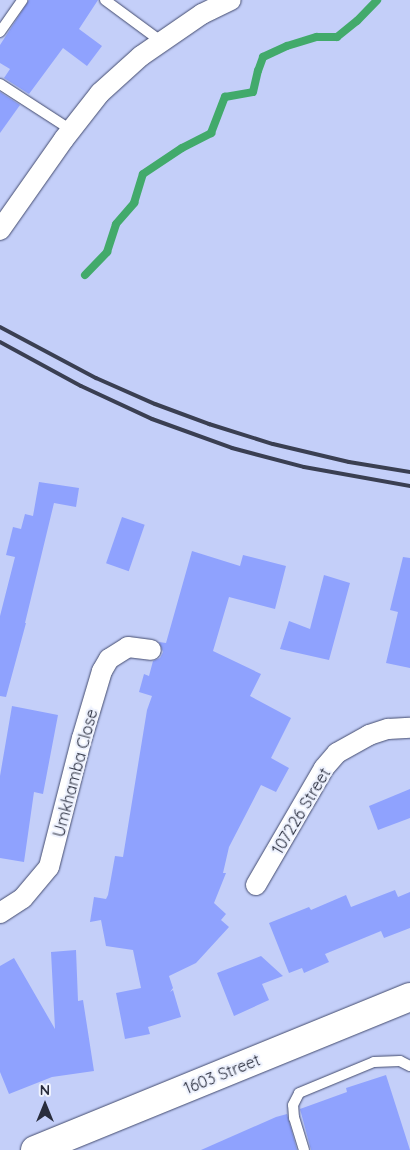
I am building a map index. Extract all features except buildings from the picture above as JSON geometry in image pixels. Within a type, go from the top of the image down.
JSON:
[{"type":"street","points":[[0,230],[71,130],[100,93],[141,56],[162,42],[198,7],[231,0]]},
{"type":"street","name":"Umkhamba Close","points":[[0,913],[23,898],[49,867],[85,728],[102,671],[109,660],[128,647],[151,650]]},
{"type":"street","name":"107226 Street","points":[[256,885],[324,768],[337,753],[369,735],[388,729],[410,728]]},
{"type":"street","name":"1603 Street","points":[[35,1150],[410,997]]},
{"type":"lane","points":[[0,32],[22,0]]},
{"type":"lane","points":[[105,0],[162,42]]},
{"type":"lane","points":[[0,84],[71,130]]},
{"type":"lane","points":[[304,1150],[294,1118],[293,1105],[299,1093],[374,1062],[400,1061],[410,1066]]},
{"type":"waterway","points":[[85,275],[107,252],[116,224],[134,203],[143,174],[182,148],[211,133],[225,97],[253,92],[263,57],[287,46],[317,37],[337,37],[357,21],[377,0]]},
{"type":"railway","points":[[0,327],[96,378],[155,404],[209,424],[273,444],[349,462],[410,472]]},
{"type":"railway","points":[[0,342],[81,386],[152,419],[232,448],[304,467],[410,486]]}]
